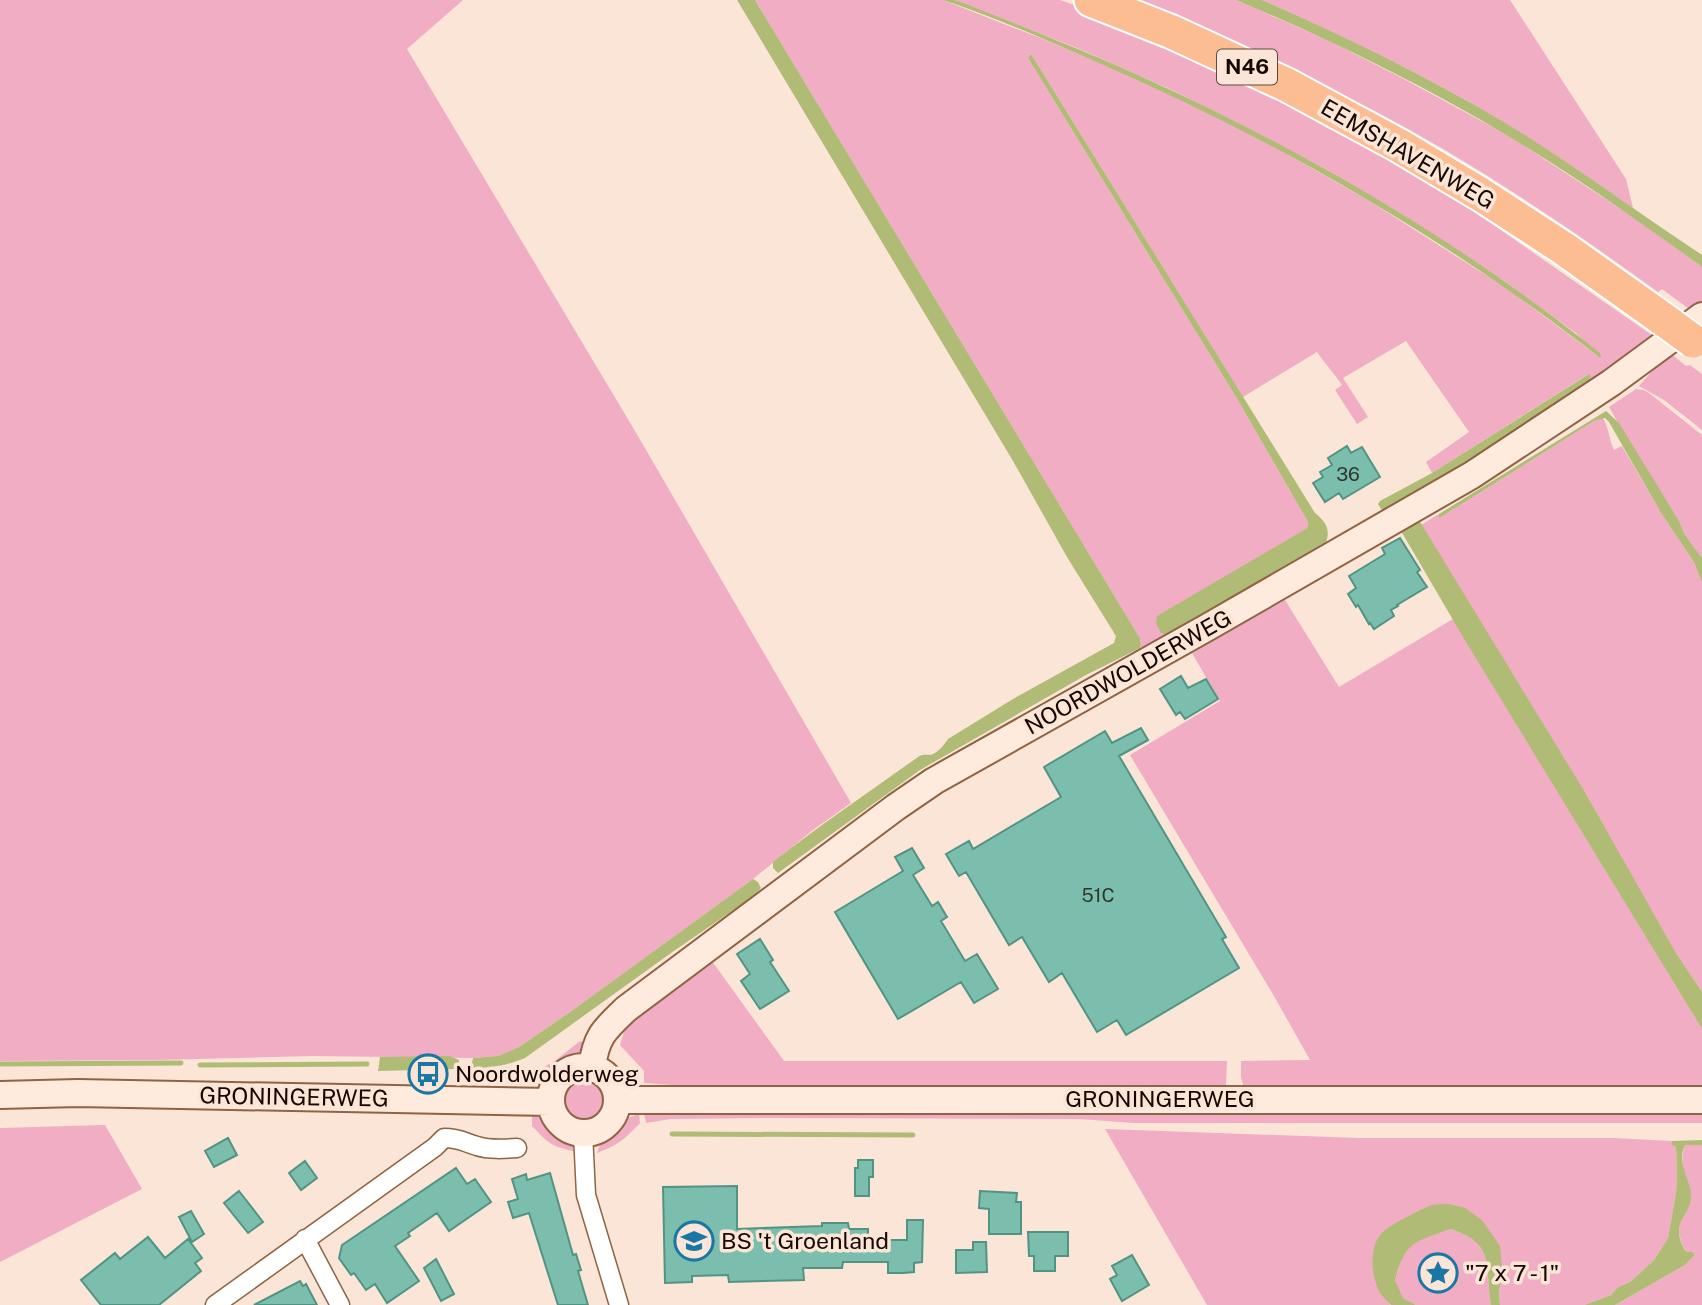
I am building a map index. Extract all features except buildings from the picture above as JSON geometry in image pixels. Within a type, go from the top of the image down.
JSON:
[{"type":"highway","name":"EEMSHAVENWEG","points":[[1091,0],[1172,32],[1275,80],[1398,145],[1480,194],[1691,332]]},
{"type":"main road","name":"NOORDWOLDERWEG","points":[[592,1067],[597,1042],[603,1031],[626,1009],[895,807],[934,781],[1472,475],[1691,332]]},
{"type":"main road","points":[[579,1067],[592,1067],[605,1074],[617,1092],[618,1100],[613,1117],[607,1124],[592,1132],[583,1133],[565,1127],[558,1120],[551,1102],[558,1079],[579,1067]]},
{"type":"main road","name":"GRONINGERWEG","points":[[0,1095],[78,1093],[551,1102]]},
{"type":"main road","name":"GRONINGERWEG","points":[[618,1100],[1702,1100]]},
{"type":"street","points":[[583,1133],[586,1195],[619,1305]]},
{"type":"street","points":[[215,1305],[444,1138],[458,1138],[478,1147],[517,1148]]},
{"type":"street","points":[[305,1239],[340,1305]]},
{"type":"shaded area","points":[[0,0],[463,0],[407,49],[635,431],[851,803],[753,879],[570,1012],[519,1047],[498,1056],[0,1061]]},
{"type":"shaded area","points":[[737,0],[755,0],[1140,638],[1141,645],[1140,648],[1086,675],[920,770],[778,873],[773,868],[773,862],[918,757],[935,753],[948,739],[1013,699],[1114,643],[1116,636]]},
{"type":"shaded area","points":[[755,0],[943,0],[1063,47],[1210,113],[1371,202],[1506,288],[1599,357],[1577,334],[1503,280],[1402,214],[1318,165],[1174,91],[1077,48],[954,0],[1060,0],[1083,8],[1287,99],[1449,194],[1656,338],[1614,372],[1434,483],[1515,431],[1591,377],[1587,375],[1432,473],[1426,462],[1469,432],[1406,341],[1343,378],[1368,417],[1357,424],[1335,390],[1342,385],[1317,352],[1243,397],[1031,54],[1028,58],[1236,397],[1308,522],[1306,529],[1161,633],[1166,635],[1140,648],[1138,634]]},
{"type":"shaded area","points":[[943,0],[963,3],[1123,68],[1287,148],[1448,243],[1551,315],[1600,353],[1601,357],[1421,232],[1296,159],[1101,64],[1003,22]]},
{"type":"shaded area","points":[[1126,0],[1236,0],[1327,40],[1404,79],[1509,136],[1636,219],[1702,267],[1702,306],[1693,312],[1662,289],[1658,292],[1514,193],[1402,125],[1363,105]]},
{"type":"shaded area","points":[[1236,0],[1262,0],[1269,3],[1390,60],[1478,107],[1557,156],[1702,255],[1702,267],[1533,151],[1442,98],[1306,30]]},
{"type":"shaded area","points":[[1262,0],[1510,0],[1626,179],[1633,208],[1544,148],[1453,93]]},
{"type":"shaded area","points":[[1031,54],[1327,529],[1326,542],[1166,635],[1161,633],[1156,623],[1157,616],[1306,529],[1308,522],[1236,397],[1028,58]]},
{"type":"shaded area","points":[[1669,352],[1686,366],[1690,365],[1702,374],[1702,430],[1664,400],[1639,386]]},
{"type":"shaded area","points":[[1589,374],[1589,380],[1513,431],[1383,512],[1378,504],[1380,501],[1432,473]]},
{"type":"shaded area","points":[[1636,389],[1649,393],[1702,435],[1702,558],[1685,535],[1609,407]]},
{"type":"shaded area","points":[[1606,411],[1619,423],[1685,535],[1702,558],[1702,583],[1694,562],[1661,513],[1605,418],[1594,421],[1438,517],[1439,514]]},
{"type":"shaded area","points":[[1603,418],[1614,450],[1622,446],[1661,513],[1694,562],[1702,583],[1702,992],[1676,953],[1534,709],[1421,525],[1439,514],[1441,517],[1594,421]]},
{"type":"shaded area","points":[[1419,520],[1583,789],[1676,953],[1702,992],[1702,1029],[1401,531]]},
{"type":"shaded area","points":[[1285,600],[1339,687],[1453,619],[1702,1029],[1702,1091],[1244,1088],[1241,1061],[1310,1060],[1130,755],[1220,701],[1192,653]]},
{"type":"shaded area","points":[[753,879],[761,888],[754,896],[525,1058],[498,1066],[471,1068],[473,1058],[498,1056],[519,1047]]},
{"type":"shaded area","points":[[709,957],[784,1061],[1227,1061],[1226,1085],[1225,1088],[731,1089],[644,1083],[644,1071],[620,1045],[629,1016]]},
{"type":"shaded area","points":[[580,1041],[587,1044],[575,1056],[531,1084],[532,1074]]},
{"type":"shaded area","points":[[450,1056],[459,1060],[457,1069],[378,1071],[380,1057]]},
{"type":"shaded area","points":[[583,1077],[597,1080],[608,1093],[604,1112],[591,1119],[579,1119],[571,1115],[563,1098],[571,1081]]},
{"type":"shaded area","points":[[709,1107],[1702,1108],[1702,1123],[1134,1123],[1079,1119],[773,1118],[670,1119],[646,1123],[644,1113]]},
{"type":"shaded area","points":[[639,1114],[640,1123],[630,1133],[616,1144],[597,1153],[602,1139],[630,1117]]},
{"type":"shaded area","points":[[532,1115],[546,1120],[558,1129],[569,1139],[577,1152],[547,1141],[532,1126]]},
{"type":"shaded area","points":[[105,1125],[142,1189],[0,1262],[0,1128]]},
{"type":"shaded area","points":[[1105,1129],[1359,1138],[1613,1138],[1672,1141],[1672,1145],[1676,1147],[1676,1193],[1668,1238],[1654,1260],[1611,1295],[1584,1305],[1500,1305],[1499,1289],[1503,1278],[1482,1220],[1381,1234],[1373,1262],[1385,1297],[1391,1305],[1207,1305]]},
{"type":"shaded area","points":[[1702,1140],[1702,1145],[1685,1145],[1682,1158],[1691,1201],[1681,1222],[1679,1234],[1685,1250],[1695,1255],[1685,1265],[1615,1305],[1584,1305],[1611,1295],[1654,1260],[1668,1238],[1676,1193],[1676,1147],[1672,1145],[1672,1141]]},
{"type":"shaded area","points":[[1685,1145],[1702,1145],[1702,1305],[1615,1305],[1685,1265],[1695,1255],[1685,1250],[1679,1232],[1690,1193],[1683,1165]]},
{"type":"shaded area","points":[[1449,1204],[1465,1208],[1482,1220],[1500,1246],[1503,1278],[1499,1289],[1500,1305],[1491,1305],[1486,1258],[1482,1250],[1466,1235],[1451,1229],[1420,1240],[1408,1250],[1395,1280],[1403,1298],[1416,1305],[1391,1305],[1380,1293],[1375,1279],[1372,1263],[1376,1241],[1384,1231],[1413,1214],[1432,1205]]},
{"type":"shaded area","points":[[1451,1229],[1466,1235],[1482,1250],[1486,1258],[1491,1305],[1416,1305],[1403,1298],[1395,1280],[1402,1258],[1410,1246],[1418,1240]]},
{"type":"waterway","points":[[0,1064],[181,1063]]},
{"type":"waterway","points":[[200,1065],[367,1064]]},
{"type":"waterway","points":[[672,1134],[913,1135]]},
{"type":"place","name":"Noordwolderweg","points":[[428,1074]]},
{"type":"place","name":"BS 't Groenland","points":[[694,1241]]},
{"type":"place","name":"\"7 x 7 - 1\"","points":[[1438,1273]]}]
